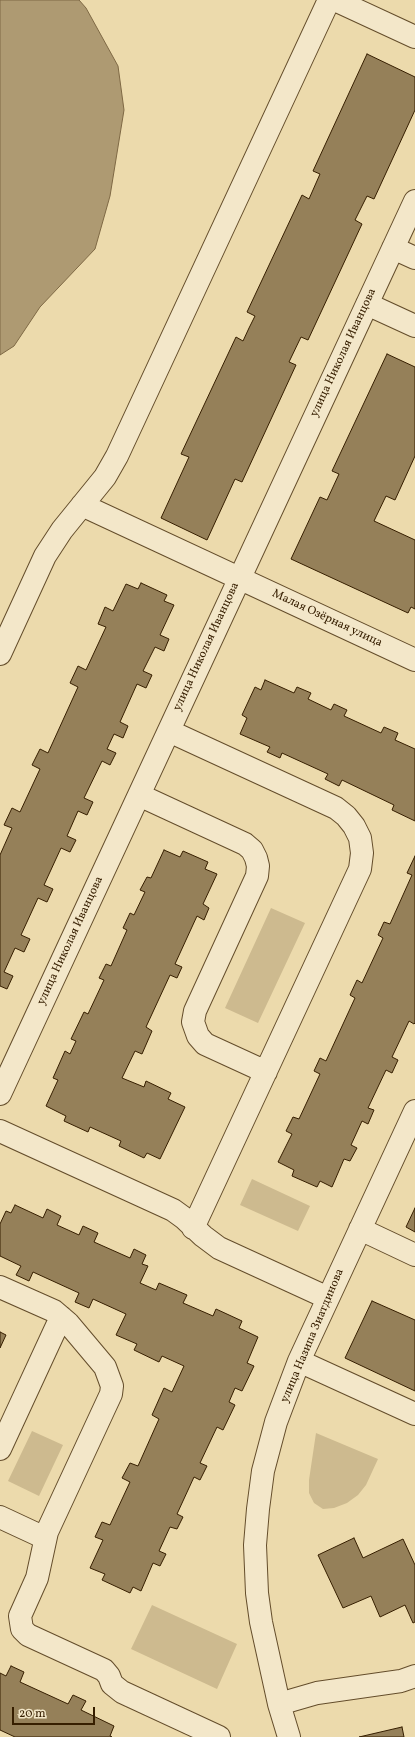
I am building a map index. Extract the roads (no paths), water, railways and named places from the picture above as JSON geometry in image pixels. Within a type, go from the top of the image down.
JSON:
[{"type":"street","points":[[0,654],[45,556],[62,530],[105,477],[117,456],[329,0]]},
{"type":"street","points":[[335,0],[415,37]]},
{"type":"street","name":"улица Николая Иванцова","points":[[0,1094],[6,1064],[139,795],[415,201]]},
{"type":"street","points":[[393,248],[415,258]]},
{"type":"street","points":[[367,304],[415,326]]},
{"type":"street","name":"Малая Озёрная улица","points":[[82,505],[415,660]]},
{"type":"street","points":[[169,731],[336,808],[350,821],[360,838],[362,852],[360,869],[194,1228]]},
{"type":"street","points":[[139,795],[245,844],[252,850],[256,858],[258,866],[257,876],[195,1011],[193,1022],[198,1036],[205,1044],[266,1072]]},
{"type":"street","name":"улица Назипа Зиатдинова","points":[[288,1737],[279,1704],[261,1622],[256,1572],[258,1509],[263,1471],[276,1422],[299,1361],[415,1111]]},
{"type":"street","points":[[0,1131],[173,1210],[219,1248],[328,1298]]},
{"type":"street","points":[[360,1229],[415,1255]]},
{"type":"street","points":[[0,1286],[54,1311],[61,1317],[74,1329],[105,1367],[109,1374],[112,1386],[111,1394],[45,1538],[37,1578],[20,1616],[22,1629],[28,1635],[104,1670],[112,1684],[122,1692],[219,1737]]},
{"type":"street","points":[[0,1449],[61,1317]]},
{"type":"street","points":[[299,1361],[415,1414]]},
{"type":"street","points":[[0,1517],[45,1538]]},
{"type":"street","points":[[279,1704],[317,1693],[401,1681],[415,1676]]}]
